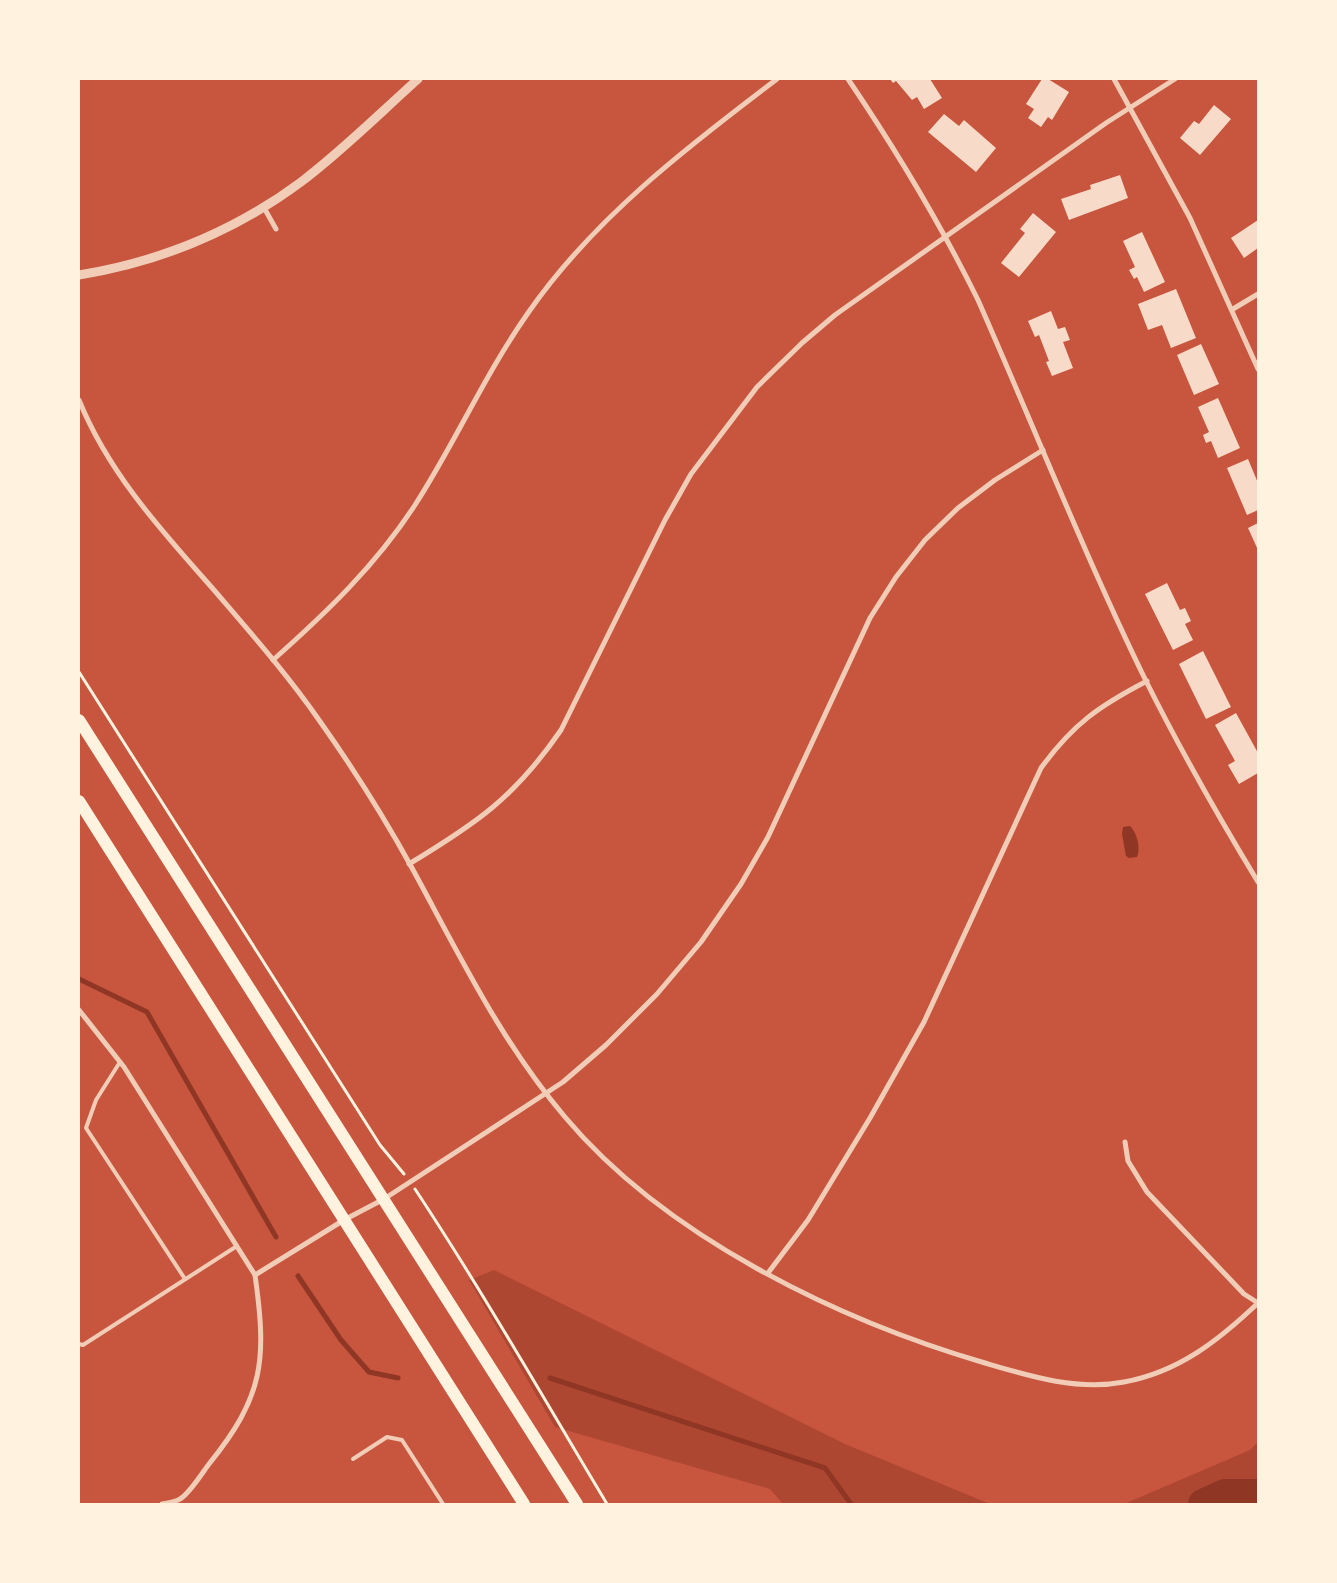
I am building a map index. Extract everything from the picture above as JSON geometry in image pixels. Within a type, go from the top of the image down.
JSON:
[{"type":"main road","points":[[79,720],[577,1504]]},
{"type":"main road","points":[[79,801],[524,1504]]},
{"type":"street","points":[[79,275],[149,260],[225,230],[300,182],[418,79]]},
{"type":"street","points":[[273,660],[354,585],[392,539],[430,480],[509,342],[564,266],[610,217],[641,189],[777,79]]},
{"type":"street","points":[[848,79],[893,146],[945,237],[978,300],[1113,611],[1147,681],[1226,829],[1258,882]]},
{"type":"street","points":[[1114,79],[1190,218],[1258,369]]},
{"type":"street","points":[[409,864],[490,812],[516,788],[542,759],[561,730],[665,520],[691,474],[717,437],[757,387],[802,343],[835,315],[1175,79]]},
{"type":"street","points":[[263,206],[276,229]]},
{"type":"street","points":[[1233,310],[1258,294]]},
{"type":"street","points":[[79,400],[87,420],[112,464],[141,506],[273,660],[317,716],[359,778],[508,1042],[546,1094],[599,1153],[634,1185],[681,1220],[768,1274],[864,1321],[922,1344],[1014,1372],[1059,1382],[1089,1385],[1125,1382],[1176,1366],[1210,1346],[1258,1303],[1244,1294],[1148,1192],[1128,1161],[1125,1142]]},
{"type":"street","points":[[255,1275],[344,1220],[384,1199],[546,1094],[606,1045],[657,994],[701,942],[741,884],[768,837],[870,618],[896,577],[925,540],[958,508],[995,480],[1043,450]]},
{"type":"street","points":[[768,1274],[808,1220],[870,1118],[924,1022],[1041,768],[1059,743],[1082,721],[1111,700],[1147,681]]},
{"type":"street","points":[[79,1010],[120,1062],[255,1275],[262,1338],[260,1365],[253,1393],[234,1433],[180,1502],[162,1504]]},
{"type":"lane","points":[[120,1062],[96,1100],[86,1128],[185,1279]]},
{"type":"lane","points":[[79,1344],[83,1345],[237,1246]]},
{"type":"lane","points":[[353,1459],[387,1437],[402,1440],[442,1504]]},
{"type":"path","points":[[79,672],[375,1137],[410,1181],[471,1274],[540,1394],[607,1504]]},
{"type":"shaded area","points":[[1130,826],[1136,837],[1139,849],[1137,857],[1129,858],[1126,856],[1122,834],[1123,827]]},
{"type":"shaded area","points":[[494,1270],[845,1444],[990,1504],[783,1504],[770,1489],[555,1427],[469,1280]]},
{"type":"shaded area","points":[[1258,1442],[1258,1504],[1124,1504],[1250,1450]]},
{"type":"building","points":[[890,79],[930,79],[942,98],[924,109],[917,97],[912,100],[896,81],[893,83]]},
{"type":"building","points":[[1042,79],[1048,79],[1069,92],[1052,120],[1048,117],[1041,127],[1028,118],[1034,109],[1026,104]]},
{"type":"building","points":[[1214,105],[1231,119],[1200,155],[1180,138],[1194,121],[1199,124]]},
{"type":"building","points":[[944,114],[959,126],[964,120],[996,148],[976,172],[928,132]]},
{"type":"building","points":[[1120,175],[1128,198],[1069,220],[1061,199],[1091,189],[1090,185]]},
{"type":"building","points":[[1033,213],[1056,232],[1019,277],[1001,263],[1025,233],[1020,229]]},
{"type":"building","points":[[1258,220],[1258,248],[1244,258],[1231,238]]},
{"type":"building","points":[[1142,232],[1165,282],[1144,292],[1137,277],[1134,279],[1129,270],[1135,267],[1123,241]]},
{"type":"building","points":[[1176,289],[1196,338],[1171,348],[1162,325],[1148,330],[1138,304]]},
{"type":"building","points":[[1051,311],[1058,329],[1065,327],[1070,340],[1063,342],[1073,368],[1052,376],[1046,362],[1049,361],[1039,335],[1035,337],[1028,321]]},
{"type":"building","points":[[1201,344],[1219,384],[1194,395],[1177,355]]},
{"type":"building","points":[[1218,398],[1240,448],[1218,458],[1211,441],[1206,443],[1203,435],[1209,432],[1198,407]]},
{"type":"building","points":[[1248,459],[1258,483],[1258,510],[1247,515],[1227,468]]},
{"type":"building","points":[[1258,523],[1258,550],[1248,528]]},
{"type":"building","points":[[1167,583],[1180,610],[1185,608],[1191,621],[1185,624],[1193,640],[1173,650],[1145,594]]},
{"type":"building","points":[[1203,651],[1231,707],[1206,719],[1179,664]]},
{"type":"building","points":[[1236,713],[1258,753],[1258,773],[1239,784],[1228,765],[1235,761],[1215,725]]},
{"type":"waterway","points":[[79,979],[147,1012],[276,1237]]},
{"type":"waterway","points":[[298,1276],[341,1340],[369,1372],[398,1378]]},
{"type":"waterway","points":[[550,1378],[825,1468],[851,1504]]},
{"type":"waterway","points":[[1203,1504],[1225,1494],[1258,1494]]}]
